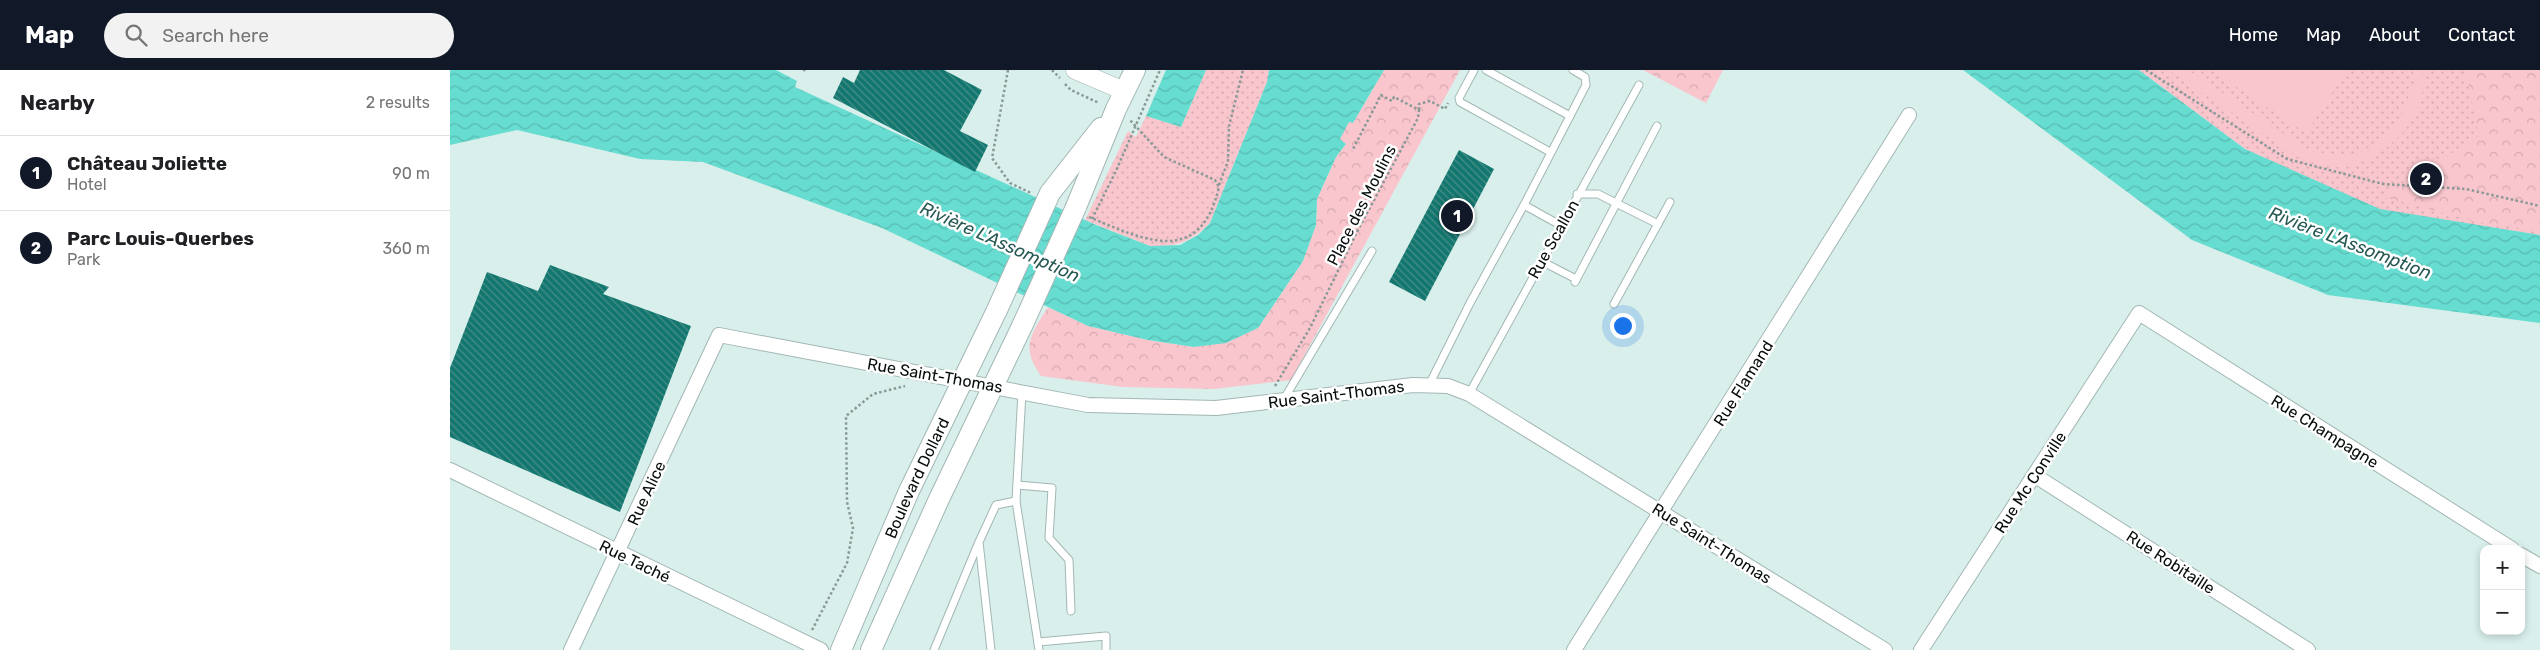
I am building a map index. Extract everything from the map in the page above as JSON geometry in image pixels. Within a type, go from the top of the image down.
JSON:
[{"type":"main road","points":[[1120,100],[1135,70]]},
{"type":"main road","name":"Boulevard Dollard","points":[[841,650],[909,491],[997,310],[1044,195],[1120,100]]},
{"type":"main road","name":"Boulevard Dollard","points":[[871,650],[939,499],[1079,211],[1120,100]]},
{"type":"street","points":[[1075,70],[1120,100]]},
{"type":"street","name":"Rue Flamand","points":[[1574,650],[1909,115]]},
{"type":"street","name":"Rue Mc Conville","points":[[1921,650],[2139,313]]},
{"type":"street","name":"Rue Champagne","points":[[2139,313],[2506,545]]},
{"type":"street","name":"Rue Saint-Thomas","points":[[719,336],[1088,405],[1216,408],[1413,385],[1448,386],[1469,394],[1885,650]]},
{"type":"street","name":"Rue Alice","points":[[571,650],[719,336]]},
{"type":"street","name":"Rue Taché","points":[[450,470],[821,650]]},
{"type":"street","name":"Rue Robitaille","points":[[2034,475],[2308,650]]},
{"type":"street","points":[[2525,557],[2540,566]]},
{"type":"lane","points":[[1474,70],[1459,98],[1460,102],[1550,152]]},
{"type":"lane","points":[[1486,70],[1570,116]]},
{"type":"lane","points":[[1429,386],[1470,303],[1524,205],[1586,85],[1585,77],[1573,70]]},
{"type":"lane","name":"Rue Scallon","points":[[1469,394],[1560,224],[1639,85]]},
{"type":"lane","points":[[1541,261],[1575,281],[1618,203],[1657,126]]},
{"type":"lane","points":[[1577,194],[1598,194],[1658,224]]},
{"type":"lane","points":[[1614,304],[1670,202]]},
{"type":"lane","points":[[1524,205],[1560,224]]},
{"type":"lane","points":[[1283,400],[1372,251]]},
{"type":"lane","points":[[1022,392],[1016,501],[1039,650]]},
{"type":"lane","points":[[1017,485],[1052,488],[1049,538],[1069,560],[1071,611]]},
{"type":"lane","points":[[934,650],[996,505],[1016,501]]},
{"type":"lane","points":[[979,542],[991,650]]},
{"type":"lane","points":[[1038,642],[1106,636],[1106,650]]},
{"type":"path","points":[[1008,70],[992,158],[1010,183],[1044,195]]},
{"type":"path","points":[[1052,70],[1071,90],[1120,100],[1135,124],[1164,157],[1215,180],[1219,187]]},
{"type":"path","points":[[1092,219],[1115,173],[1160,70]]},
{"type":"path","points":[[1079,211],[1092,219],[1142,239],[1169,242],[1195,232],[1206,221],[1228,161],[1230,126],[1243,70]]},
{"type":"path","points":[[2146,70],[2288,159],[2383,184],[2466,189],[2540,206]]},
{"type":"path","name":"Place des Moulins","points":[[1265,402],[1310,328],[1358,230],[1418,118],[1419,110],[1394,97],[1392,101],[1381,95],[1352,151]]},
{"type":"path","points":[[1419,110],[1419,104],[1430,101],[1445,109],[1451,97],[1460,102]]},
{"type":"path","points":[[806,643],[821,609],[847,563],[853,528],[847,502],[846,416],[873,394],[894,387],[914,385]]},
{"type":"green space","points":[[1206,70],[1269,70],[1267,82],[1210,223],[1190,239],[1183,242],[1167,246],[1150,246],[1085,220],[1128,131],[1136,137],[1146,116],[1181,127]]},
{"type":"green space","points":[[1384,70],[1460,70],[1291,380],[1214,389],[1123,387],[1041,376],[1031,357],[1030,341],[1048,307],[1088,326],[1148,340],[1194,347],[1258,328],[1303,261],[1316,225],[1317,199],[1336,157],[1346,144],[1339,139],[1349,121],[1353,123]]},
{"type":"green space","points":[[1643,70],[1723,70],[1706,103]]},
{"type":"green space","points":[[2139,70],[2540,70],[2540,235],[2380,210],[2245,149]]},
{"type":"green space","points":[[2168,70],[2188,70],[2314,152],[2347,155],[2364,151],[2391,131],[2399,120],[2414,83],[2413,70],[2423,70],[2424,86],[2414,117],[2393,142],[2380,153],[2365,161],[2350,166],[2337,167],[2316,164],[2298,157]]},
{"type":"green space","points":[[2211,70],[2347,70],[2306,133]]},
{"type":"green space","points":[[2462,70],[2540,70],[2540,231],[2477,222],[2383,197],[2479,136],[2466,73]]},
{"type":"water","name":"Rivière L'Assomption","points":[[450,70],[776,70],[797,81],[795,87],[1096,225],[1150,246],[1180,245],[1198,235],[1210,223],[1267,82],[1269,70],[1384,70],[1353,123],[1349,122],[1340,139],[1346,144],[1336,157],[1317,199],[1316,225],[1303,261],[1258,328],[1226,343],[1194,347],[1148,340],[1088,326],[882,228],[703,162],[640,159],[517,130],[450,145]]},
{"type":"water","points":[[1166,70],[1206,70],[1181,127],[1146,116]]},
{"type":"water","name":"Rivière L'Assomption","points":[[1963,70],[2139,70],[2245,149],[2380,209],[2540,235],[2540,323],[2328,295],[2192,240]]},
{"type":"building","points":[[860,70],[944,70],[982,90],[960,131],[988,145],[975,172],[833,98],[843,77],[854,83]]},
{"type":"building","points":[[1459,150],[1494,169],[1425,301],[1389,282]]},
{"type":"building","points":[[550,265],[609,287],[603,294],[691,326],[620,512],[450,437],[450,368],[487,272],[538,291]]},
{"type":"place","name":"Parc Louis-Querbes","points":[[2426,179]]},
{"type":"place","name":"Château Joliette","points":[[1457,216]]}]
